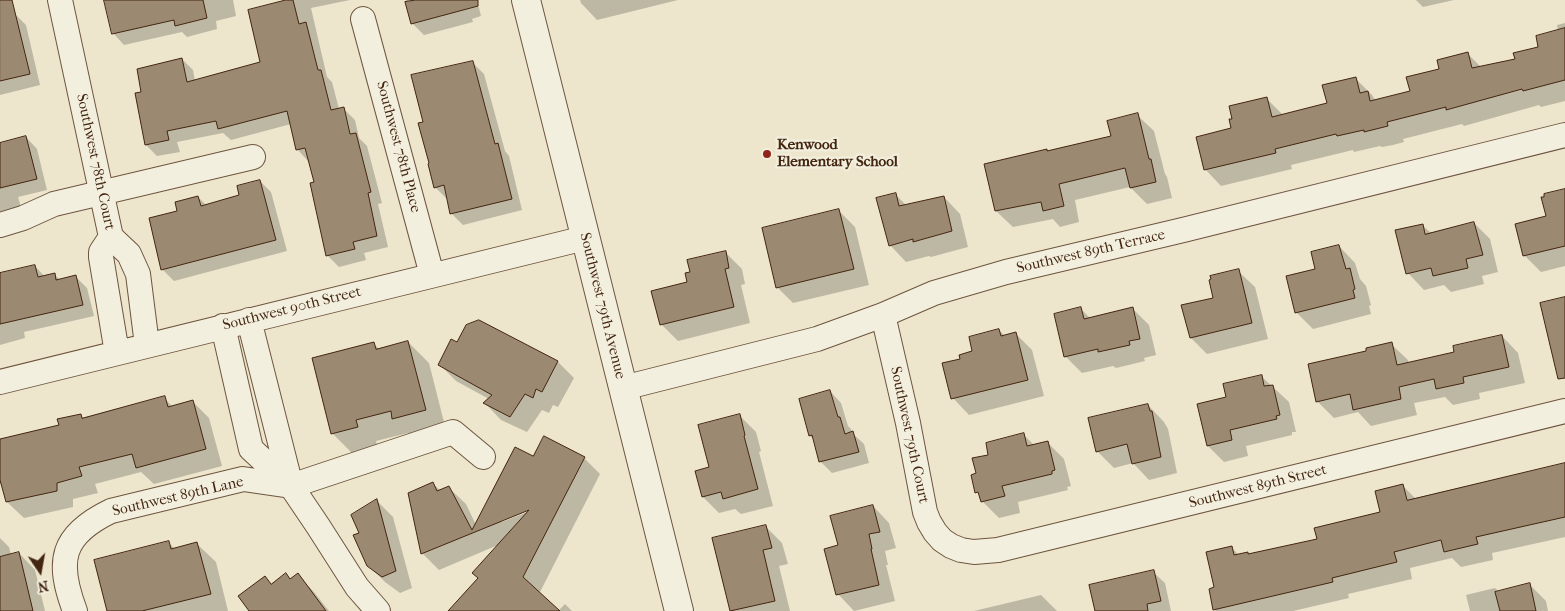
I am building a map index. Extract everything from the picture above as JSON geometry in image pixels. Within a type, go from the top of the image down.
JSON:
[{"type":"street","name":"Southwest 78th Court","points":[[60,0],[111,237],[129,254],[138,274],[147,345]]},
{"type":"street","name":"Southwest 79th Avenue","points":[[526,0],[678,611]]},
{"type":"street","name":"Southwest 78th Place","points":[[363,19],[432,275]]},
{"type":"street","name":"Southwest 89th Terrace","points":[[622,388],[817,339],[883,315],[934,293],[997,274],[1565,135]]},
{"type":"street","points":[[0,224],[23,218],[54,204],[253,157]]},
{"type":"street","points":[[111,237],[101,252],[101,257],[117,353]]},
{"type":"street","name":"Southwest 90th Street","points":[[0,382],[585,238]]},
{"type":"street","name":"Southwest 79th Court","points":[[883,315],[908,423],[925,512],[935,532],[951,546]]},
{"type":"street","points":[[249,320],[291,486]]},
{"type":"street","points":[[223,326],[251,449],[291,486],[357,588],[378,611]]},
{"type":"street","name":"Southwest 89th Street","points":[[951,546],[974,552],[998,550],[1565,411]]},
{"type":"street","name":"Southwest 89th Lane","points":[[75,611],[67,590],[65,577],[67,551],[73,537],[83,527],[111,511],[243,479],[291,486],[453,432],[483,457]]},
{"type":"building","points":[[0,0],[12,0],[30,74],[0,81]]},
{"type":"building","points":[[104,0],[203,0],[207,18],[175,26],[174,20],[112,34]]},
{"type":"building","points":[[286,0],[293,0],[299,24],[306,22],[318,70],[321,70],[331,110],[344,107],[350,134],[356,133],[371,192],[368,193],[377,236],[353,242],[355,249],[326,256],[310,183],[314,182],[305,148],[296,150],[287,111],[218,129],[216,121],[167,131],[169,140],[145,145],[135,93],[141,92],[137,69],[182,58],[187,82],[260,62],[248,10]]},
{"type":"building","points":[[416,0],[478,0],[478,6],[411,24],[405,2]]},
{"type":"building","points":[[1565,28],[1565,80],[1523,91],[1522,89],[1446,110],[1446,107],[1387,122],[1388,126],[1364,132],[1364,130],[1337,136],[1336,134],[1275,149],[1276,153],[1204,170],[1196,137],[1231,128],[1229,119],[1232,119],[1229,106],[1267,97],[1272,117],[1327,103],[1322,85],[1356,77],[1360,93],[1368,91],[1370,101],[1410,91],[1406,77],[1439,69],[1437,60],[1468,52],[1472,68],[1515,59],[1513,53],[1538,47],[1536,36]]},
{"type":"building","points":[[473,61],[495,144],[498,143],[512,199],[450,214],[444,185],[434,188],[418,123],[423,122],[411,75]]},
{"type":"building","points":[[1138,113],[1156,182],[1130,188],[1125,168],[1059,184],[1064,206],[1043,211],[1041,202],[995,211],[984,164],[1111,136],[1107,121]]},
{"type":"building","points":[[26,136],[37,179],[0,188],[0,143]]},
{"type":"building","points":[[260,180],[276,240],[161,270],[149,218],[177,211],[175,202],[198,196],[201,206],[239,195],[237,186]]},
{"type":"building","points":[[1565,189],[1565,246],[1523,256],[1515,224],[1546,216],[1541,197],[1544,197],[1544,194]]},
{"type":"building","points":[[896,193],[899,206],[944,196],[952,231],[913,242],[913,239],[889,246],[876,198]]},
{"type":"building","points":[[839,209],[854,269],[776,288],[762,228]]},
{"type":"building","points":[[1474,222],[1483,255],[1466,259],[1468,268],[1433,276],[1431,268],[1406,274],[1395,230],[1423,224],[1425,234]]},
{"type":"building","points":[[1339,245],[1346,269],[1350,268],[1355,298],[1295,313],[1286,276],[1315,269],[1311,252]]},
{"type":"building","points":[[726,251],[729,268],[725,269],[734,307],[660,325],[651,291],[687,282],[685,273],[690,272],[687,260]]},
{"type":"building","points":[[35,265],[38,277],[55,273],[56,280],[76,275],[83,305],[0,324],[0,273]]},
{"type":"building","points":[[1239,269],[1252,323],[1190,338],[1181,305],[1213,298],[1209,280],[1211,279],[1210,276]]},
{"type":"building","points":[[1565,297],[1565,378],[1558,379],[1540,303]]},
{"type":"building","points":[[1081,307],[1084,319],[1133,307],[1140,339],[1129,341],[1130,345],[1098,352],[1098,349],[1064,357],[1054,314]]},
{"type":"building","points":[[479,320],[558,361],[542,392],[536,389],[533,398],[525,394],[510,417],[483,403],[492,395],[438,365],[451,339],[457,342],[466,325]]},
{"type":"building","points":[[999,329],[1001,336],[1016,332],[1028,380],[951,399],[942,363],[960,359],[959,355],[972,351],[969,337]]},
{"type":"building","points":[[1502,335],[1509,367],[1463,377],[1464,383],[1436,389],[1434,379],[1399,387],[1401,399],[1353,410],[1350,394],[1316,402],[1308,364],[1366,351],[1366,348],[1392,342],[1397,365],[1454,352],[1453,346]]},
{"type":"building","points":[[408,341],[426,410],[392,419],[391,411],[356,420],[358,427],[331,434],[312,358],[374,342],[376,349]]},
{"type":"building","points":[[1262,375],[1264,386],[1273,385],[1280,415],[1276,416],[1277,419],[1230,430],[1232,440],[1207,446],[1197,404],[1226,397],[1223,384]]},
{"type":"building","points":[[830,390],[845,434],[853,431],[859,452],[819,462],[812,435],[809,436],[799,399]]},
{"type":"building","points":[[165,396],[168,407],[193,400],[206,449],[136,468],[132,454],[79,467],[82,476],[57,483],[57,491],[6,502],[0,480],[0,439],[59,425],[57,419],[81,414],[82,418]]},
{"type":"building","points":[[1148,404],[1150,411],[1152,411],[1161,457],[1132,464],[1127,444],[1096,452],[1088,418]]},
{"type":"building","points":[[740,414],[758,489],[723,499],[721,492],[702,497],[695,471],[709,467],[698,425]]},
{"type":"building","points":[[1024,433],[1027,446],[1048,441],[1055,470],[1052,471],[1052,474],[1002,486],[1005,496],[981,502],[978,492],[975,493],[971,475],[976,473],[972,458],[988,455],[986,443]]},
{"type":"building","points":[[544,436],[585,457],[523,577],[560,611],[448,611],[478,578],[472,573],[529,510],[421,554],[408,493],[433,482],[437,491],[449,486],[472,530],[515,447],[533,456]]},
{"type":"building","points":[[1565,463],[1565,517],[1476,537],[1478,544],[1444,552],[1441,540],[1394,552],[1397,562],[1332,578],[1333,582],[1213,610],[1209,589],[1214,587],[1206,552],[1232,546],[1234,555],[1248,552],[1248,554],[1317,539],[1314,528],[1380,512],[1375,491],[1403,484],[1407,500]]},
{"type":"building","points":[[377,499],[396,571],[382,577],[367,566],[353,535],[359,533],[351,515]]},
{"type":"building","points":[[873,505],[880,532],[869,534],[879,585],[836,595],[824,549],[838,545],[830,516]]},
{"type":"building","points":[[766,525],[772,548],[763,550],[775,601],[730,611],[712,538]]},
{"type":"building","points":[[169,541],[171,549],[197,542],[211,594],[142,611],[107,611],[94,560]]},
{"type":"building","points":[[19,552],[33,611],[0,611],[0,557]]},
{"type":"building","points":[[1154,570],[1161,601],[1147,604],[1148,611],[1095,611],[1089,585]]},
{"type":"building","points":[[286,573],[290,579],[298,573],[326,611],[249,611],[238,596],[265,576],[271,584]]},
{"type":"building","points":[[1530,583],[1536,611],[1500,611],[1495,592]]},
{"type":"place","name":"Kenwood Elementary School","points":[[767,154]]}]
